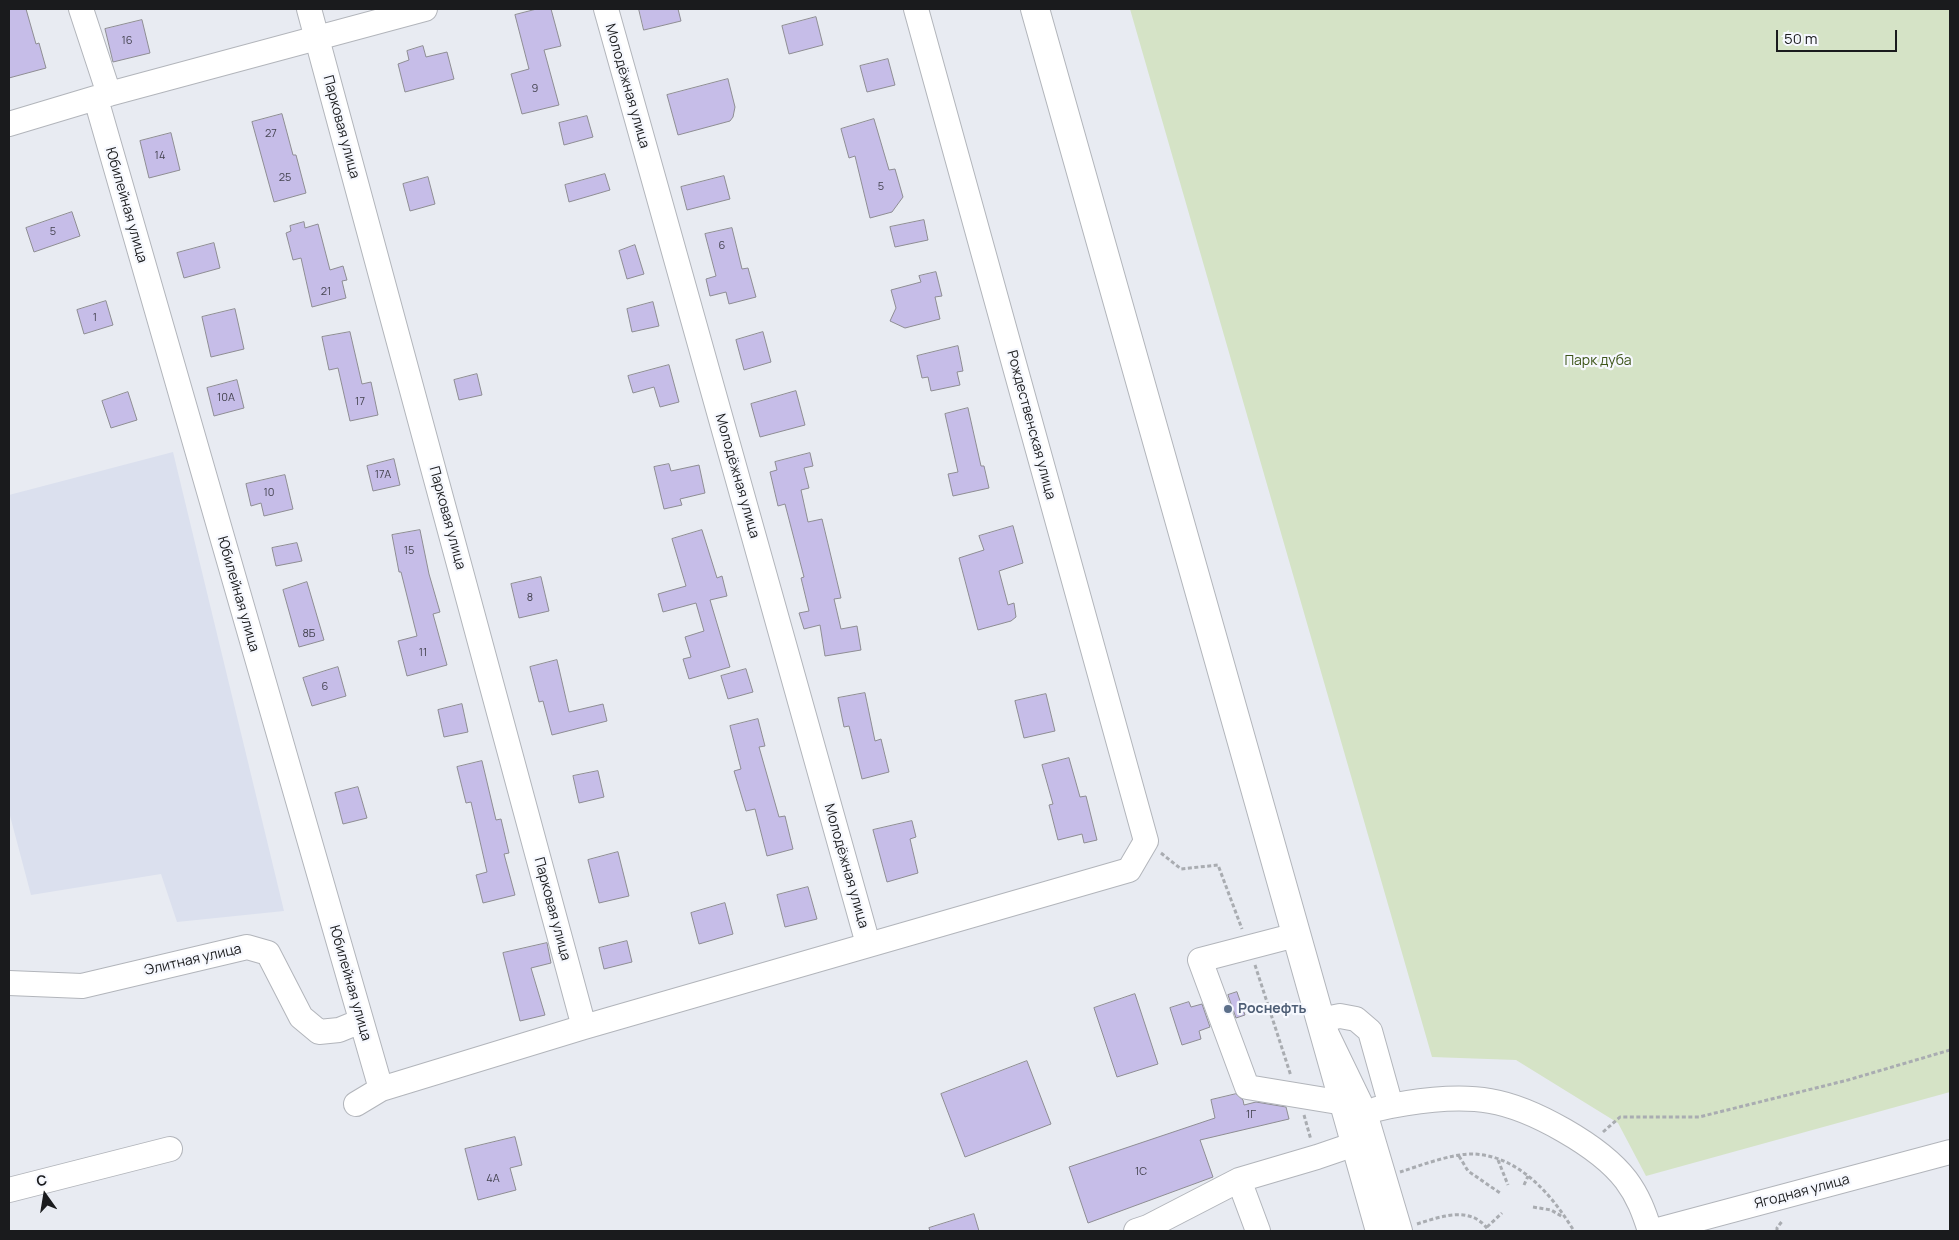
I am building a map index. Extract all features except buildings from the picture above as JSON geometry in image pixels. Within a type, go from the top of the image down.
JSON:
[{"type":"main road","points":[[1035,9],[1320,1020],[1355,1108],[1355,1144],[1380,1231]]},
{"type":"street","name":"Юбилейная улица","points":[[81,9],[102,97],[381,1089]]},
{"type":"street","name":"Парковая улица","points":[[309,9],[584,1027]]},
{"type":"street","points":[[9,124],[425,9]]},
{"type":"street","name":"Молодёжная улица","points":[[606,9],[868,944]]},
{"type":"street","name":"Рождественская улица","points":[[916,9],[1146,841]]},
{"type":"street","points":[[356,1104],[381,1089],[584,1027],[1128,870],[1146,841]]},
{"type":"street","points":[[1296,935],[1200,960],[1247,1087],[1355,1108],[1462,1099],[1490,1100],[1511,1106],[1536,1116],[1601,1156],[1625,1179],[1640,1201],[1650,1231]]},
{"type":"street","name":"Элитная улица","points":[[9,983],[82,986],[247,946],[268,953],[301,1017],[319,1032],[339,1030],[361,1021]]},
{"type":"street","points":[[1320,1020],[1340,1016],[1356,1018],[1370,1031],[1392,1106]]},
{"type":"street","points":[[1355,1108],[1405,1229]]},
{"type":"street","points":[[1145,1230],[1238,1180],[1317,1158],[1355,1144]]},
{"type":"street","points":[[9,1190],[170,1150]]},
{"type":"street","name":"Ягодная улица","points":[[1654,1231],[1950,1152]]},
{"type":"street","points":[[1238,1180],[1258,1231]]},
{"type":"path","points":[[1146,841],[1181,868],[1218,865],[1249,947],[1317,1158]]},
{"type":"path","points":[[1587,1146],[1620,1117],[1699,1117],[1848,1080],[1950,1050]]},
{"type":"path","points":[[1393,1174],[1459,1156],[1475,1154],[1498,1160],[1513,1166],[1542,1188],[1574,1231]]},
{"type":"path","points":[[1459,1156],[1468,1171],[1500,1193]]},
{"type":"path","points":[[1498,1160],[1508,1185]]},
{"type":"path","points":[[1524,1185],[1528,1176]]},
{"type":"path","points":[[1533,1207],[1551,1210],[1567,1221]]},
{"type":"path","points":[[1486,1227],[1502,1213]]},
{"type":"path","points":[[1405,1229],[1457,1214],[1472,1217],[1489,1231]]},
{"type":"path","points":[[1777,1231],[1776,1228],[1783,1220]]},
{"type":"shaded area","points":[[173,452],[284,911],[177,922],[161,874],[31,895],[9,812],[9,495]]},
{"type":"green space","name":"Парк дуба","points":[[1130,9],[1950,9],[1950,1092],[1646,1176],[1618,1123],[1516,1060],[1432,1057]]},
{"type":"place","name":"Роснефть","points":[[1228,1009]]}]
